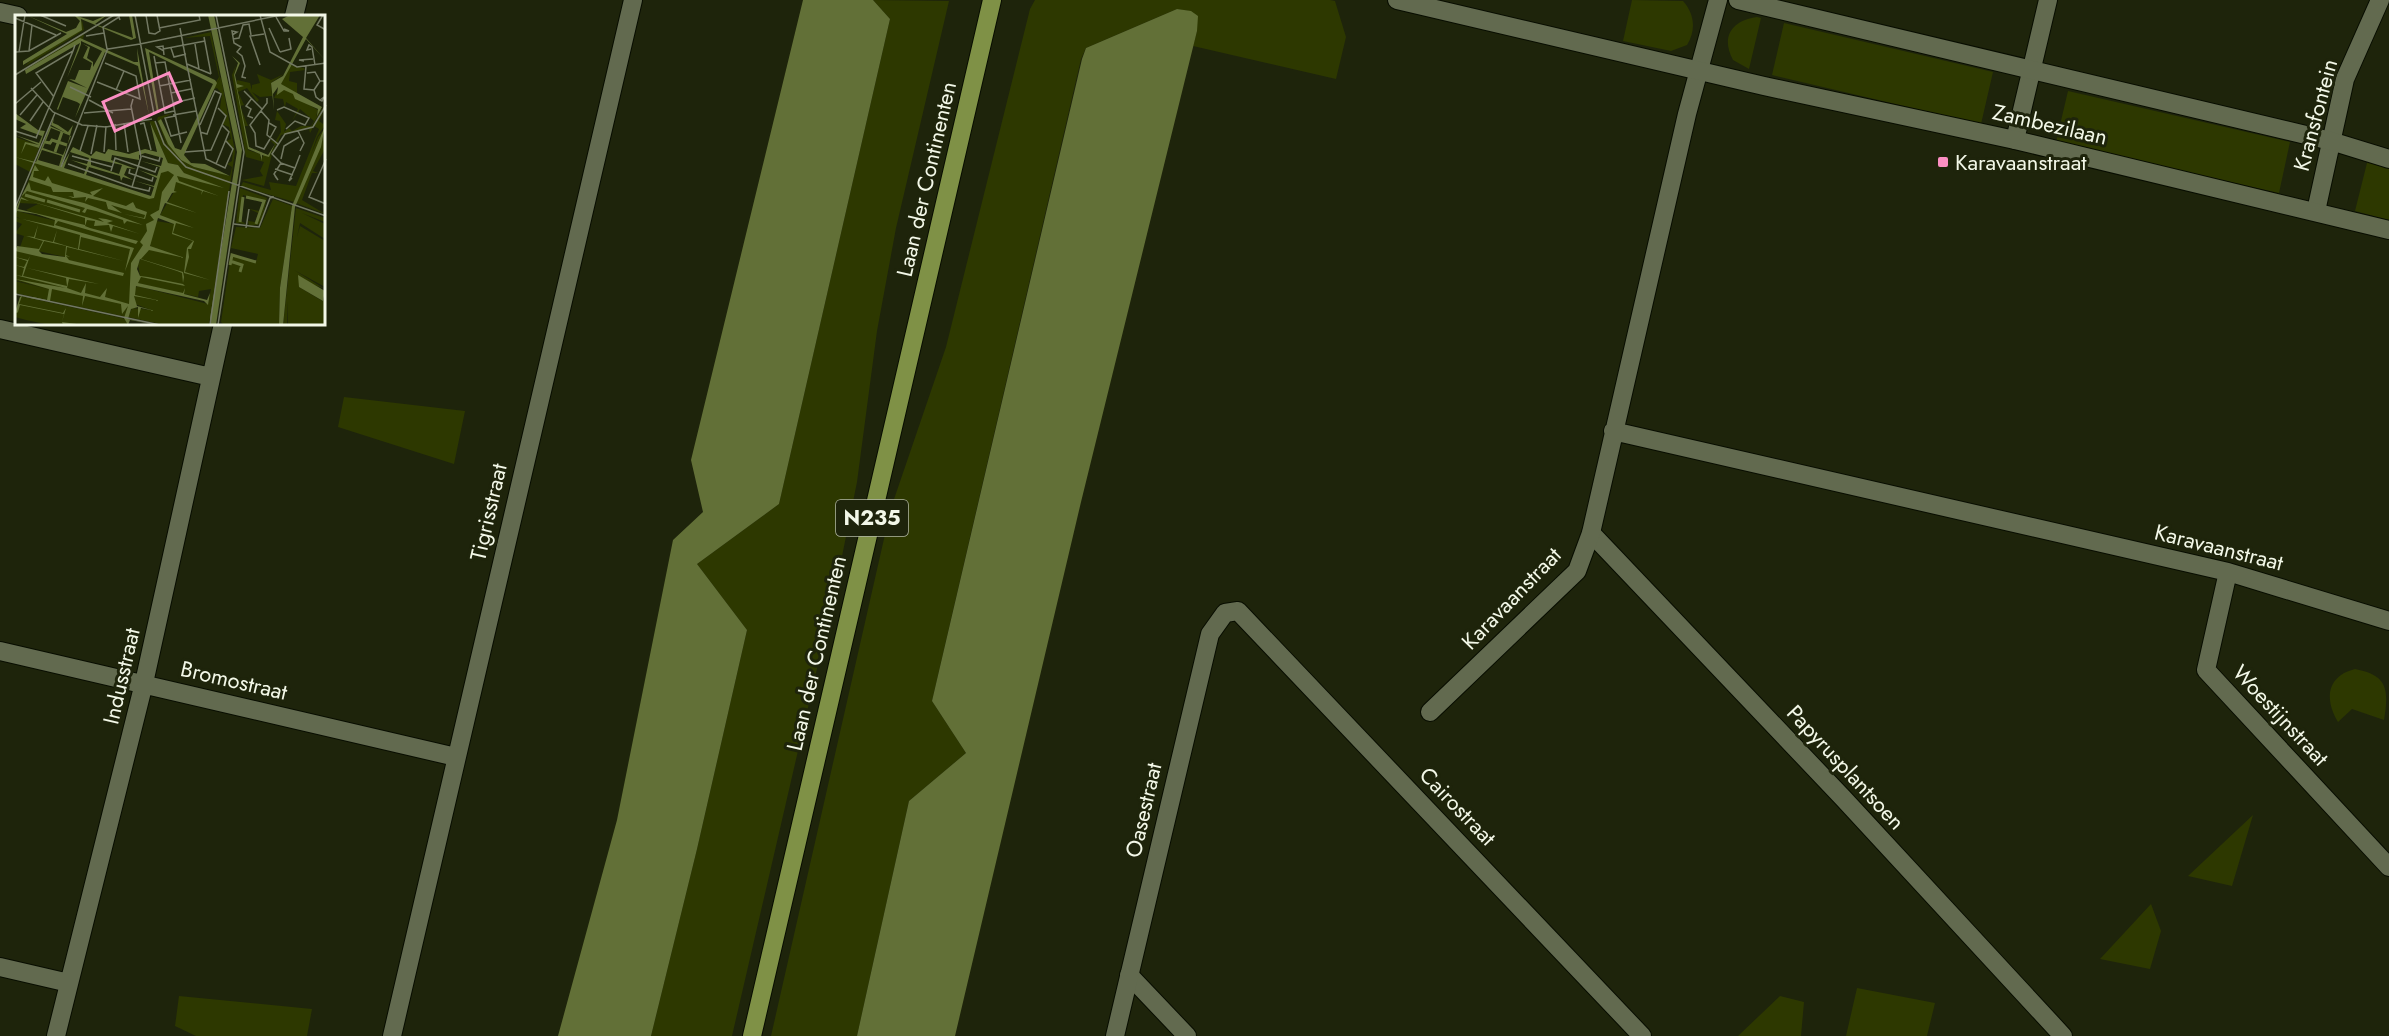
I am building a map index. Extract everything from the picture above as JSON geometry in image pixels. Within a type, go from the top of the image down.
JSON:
[{"type":"main road","name":"Laan der Continenten","points":[[752,1036],[992,0]]},
{"type":"street","points":[[294,15],[298,0]]},
{"type":"street","name":"Tigrisstraat","points":[[392,1036],[633,0]]},
{"type":"street","name":"Zambezilaan","points":[[1397,0],[2015,140],[2389,230]]},
{"type":"street","points":[[1699,70],[1718,0]]},
{"type":"street","name":"Zambezilaan","points":[[1738,0],[2031,72],[2331,141],[2389,159]]},
{"type":"street","points":[[2015,140],[2048,0]]},
{"type":"street","name":"Kransfontein","points":[[2316,212],[2345,79],[2380,0]]},
{"type":"street","points":[[0,12],[15,15]]},
{"type":"street","name":"Karavaanstraat","points":[[1430,712],[1577,571],[1591,533],[1699,70]]},
{"type":"street","name":"Indusstraat","points":[[56,1036],[144,683],[223,326]]},
{"type":"street","points":[[0,329],[211,377]]},
{"type":"street","name":"Karavaanstraat","points":[[1613,431],[2228,572],[2389,621]]},
{"type":"street","name":"Papyrusplantsoen","points":[[1591,533],[1843,798],[2063,1036]]},
{"type":"street","name":"Woestijnstraat","points":[[2228,572],[2206,670],[2389,867]]},
{"type":"street","name":"Oasestraat","points":[[1115,1036],[1210,634],[1225,613],[1238,611]]},
{"type":"street","name":"Cairostraat","points":[[1238,611],[1642,1036]]},
{"type":"street","name":"Bromostraat","points":[[0,651],[456,758]]},
{"type":"street","points":[[0,967],[69,983]]},
{"type":"street","points":[[1129,975],[1187,1036]]},
{"type":"shaded area","points":[[803,0],[873,0],[890,19],[779,504],[697,564],[747,630],[651,1036],[558,1036],[617,820],[673,540],[703,512],[691,460]]},
{"type":"shaded area","points":[[873,0],[949,1],[896,228],[877,331],[857,482],[835,591],[732,1036],[651,1036],[747,630],[697,564],[779,504],[890,19]]},
{"type":"shaded area","points":[[1035,0],[1330,0],[1335,1],[1346,37],[1336,79],[1193,46],[1197,31],[1188,11],[1177,9],[1086,48],[1081,59],[932,701],[966,753],[909,801],[857,1036],[771,1036],[891,508],[946,347],[1030,9]]},
{"type":"shaded area","points":[[1632,0],[1683,1],[1690,11],[1693,23],[1692,34],[1687,45],[1671,51],[1623,41]]},
{"type":"shaded area","points":[[1177,9],[1191,11],[1198,16],[1197,31],[1081,502],[955,1036],[857,1036],[909,801],[966,753],[932,701],[1082,59],[1086,48]]},
{"type":"shaded area","points":[[1757,17],[1761,18],[1749,69],[1733,60],[1729,51],[1729,37],[1735,26]]},
{"type":"shaded area","points":[[1784,23],[1993,72],[1981,124],[1772,75]]},
{"type":"shaded area","points":[[2068,91],[2290,142],[2279,193],[2056,142]]},
{"type":"shaded area","points":[[2368,159],[2389,166],[2389,220],[2355,211]]},
{"type":"shaded area","points":[[344,397],[465,411],[454,464],[338,427]]},
{"type":"shaded area","points":[[2355,669],[2374,675],[2384,686],[2386,700],[2384,720],[2352,709],[2338,722],[2331,705],[2331,690],[2339,677]]},
{"type":"shaded area","points":[[2253,815],[2232,886],[2188,876]]},
{"type":"shaded area","points":[[2151,904],[2161,931],[2150,969],[2100,959]]},
{"type":"shaded area","points":[[1857,988],[1935,1003],[1927,1036],[1846,1036]]},
{"type":"shaded area","points":[[179,996],[312,1009],[307,1036],[196,1036],[175,1026]]},
{"type":"shaded area","points":[[1780,996],[1804,1002],[1801,1036],[1738,1036]]},
{"type":"place","name":"Karavaanstraat","points":[[1943,162]]}]
